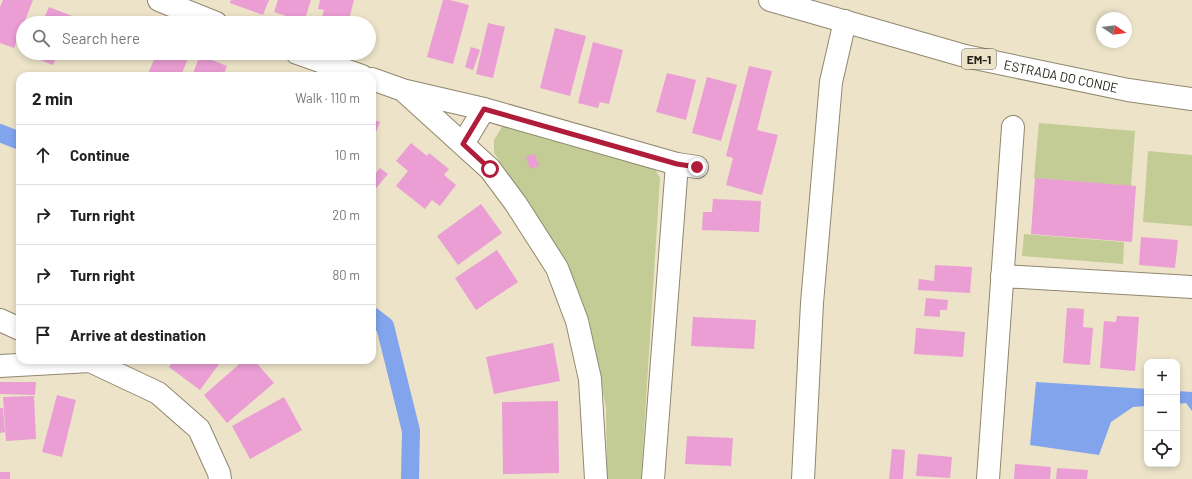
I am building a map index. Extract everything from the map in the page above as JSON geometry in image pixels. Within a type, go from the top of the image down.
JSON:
[{"type":"street","points":[[159,0],[199,16]]},
{"type":"street","name":"ESTRADA DO CONDE","points":[[770,0],[965,56],[1128,90],[1192,99]]},
{"type":"street","points":[[803,479],[812,304],[831,82],[845,21]]},
{"type":"street","points":[[317,60],[351,72]]},
{"type":"street","points":[[376,80],[403,90],[484,109],[687,166],[653,479]]},
{"type":"street","points":[[403,90],[490,169],[516,204],[557,268],[577,321],[590,379],[596,479]]},
{"type":"street","points":[[463,144],[484,109]]},
{"type":"street","points":[[988,479],[1013,127]]},
{"type":"street","points":[[1002,276],[1192,287]]},
{"type":"street","points":[[0,320],[16,327]]},
{"type":"street","points":[[0,366],[36,364]]},
{"type":"street","points":[[95,364],[158,393],[199,429],[219,473],[220,479]]},
{"type":"green space","points":[[1039,123],[1135,131],[1131,186],[1034,178]]},
{"type":"green space","points":[[518,125],[653,165],[660,178],[641,479],[607,479],[606,408],[589,320],[555,243],[494,153],[494,140],[502,127]]},
{"type":"green space","points":[[1148,151],[1192,155],[1192,226],[1143,222]]},
{"type":"green space","points":[[1024,234],[1124,242],[1123,264],[1022,256]]},
{"type":"water","points":[[1036,382],[1144,389],[1144,406],[1133,407],[1111,422],[1099,455],[1030,445]]},
{"type":"water","points":[[1180,391],[1192,392],[1192,411],[1186,403],[1180,404]]},
{"type":"building","points":[[3,0],[33,0],[27,16],[16,16],[16,43],[14,48],[0,43],[0,7]]},
{"type":"building","points":[[231,0],[269,0],[263,15],[230,3]]},
{"type":"building","points":[[278,0],[311,0],[306,16],[286,16],[274,12]]},
{"type":"building","points":[[320,0],[354,0],[350,16],[322,16],[324,10],[318,9]]},
{"type":"building","points":[[443,0],[450,0],[469,5],[453,64],[427,57]]},
{"type":"building","points":[[49,7],[72,16],[45,16]]},
{"type":"building","points":[[488,23],[505,27],[493,78],[476,74]]},
{"type":"building","points":[[555,28],[586,36],[570,96],[540,88]]},
{"type":"building","points":[[593,42],[623,50],[609,104],[600,102],[598,108],[578,103]]},
{"type":"building","points":[[471,47],[480,50],[473,70],[465,67]]},
{"type":"building","points":[[40,60],[55,60],[53,65]]},
{"type":"building","points":[[154,60],[187,60],[183,72],[149,72]]},
{"type":"building","points":[[198,60],[212,60],[227,66],[225,72],[194,72]]},
{"type":"building","points":[[749,66],[772,71],[757,130],[778,135],[762,195],[726,185],[733,158],[726,156]]},
{"type":"building","points":[[667,73],[696,80],[686,120],[656,112]]},
{"type":"building","points":[[707,77],[737,85],[721,141],[692,133]]},
{"type":"building","points":[[376,120],[380,122],[376,132]]},
{"type":"building","points":[[411,143],[427,156],[429,153],[449,169],[444,175],[456,185],[440,206],[432,200],[425,209],[396,186],[408,171],[396,161]]},
{"type":"building","points":[[535,154],[539,166],[530,169],[526,157]]},
{"type":"building","points":[[380,168],[388,174],[376,188],[376,173]]},
{"type":"building","points":[[1035,178],[1136,186],[1132,242],[1031,234]]},
{"type":"building","points":[[713,199],[761,201],[759,232],[702,230],[703,212],[712,212]]},
{"type":"building","points":[[481,204],[502,233],[458,265],[437,236]]},
{"type":"building","points":[[1141,237],[1178,240],[1175,268],[1139,265]]},
{"type":"building","points":[[497,250],[518,282],[476,310],[455,278]]},
{"type":"building","points":[[935,265],[972,267],[970,293],[918,290],[919,279],[934,281]]},
{"type":"building","points":[[926,298],[948,300],[947,310],[940,310],[940,317],[924,316]]},
{"type":"building","points":[[1067,308],[1084,309],[1083,327],[1093,328],[1090,365],[1063,363]]},
{"type":"building","points":[[1117,316],[1139,317],[1135,371],[1100,368],[1104,321],[1116,322]]},
{"type":"building","points":[[693,317],[756,320],[754,349],[691,346]]},
{"type":"building","points":[[916,328],[965,332],[963,357],[914,354]]},
{"type":"building","points":[[553,343],[560,381],[494,394],[486,357]]},
{"type":"building","points":[[171,364],[219,364],[200,390],[169,367]]},
{"type":"building","points":[[239,364],[257,364],[274,383],[227,423],[204,395]]},
{"type":"building","points":[[0,382],[36,382],[35,395],[0,394]]},
{"type":"building","points":[[57,395],[76,400],[62,457],[42,452]]},
{"type":"building","points":[[34,396],[36,439],[6,441],[3,397]]},
{"type":"building","points":[[284,397],[302,430],[250,459],[232,426]]},
{"type":"building","points":[[558,401],[559,473],[503,474],[502,402]]},
{"type":"building","points":[[0,408],[3,408],[5,432],[0,433]]},
{"type":"building","points":[[687,436],[733,438],[731,466],[685,464]]},
{"type":"building","points":[[892,449],[905,450],[903,479],[889,479]]},
{"type":"building","points":[[918,454],[952,457],[950,478],[916,476]]},
{"type":"building","points":[[1015,464],[1051,467],[1050,479],[1014,479]]},
{"type":"building","points":[[1057,468],[1088,470],[1087,479],[1056,479]]},
{"type":"building","points":[[0,472],[10,472],[10,479],[0,479]]},
{"type":"waterway","points":[[0,133],[16,139]]},
{"type":"waterway","points":[[376,319],[385,326],[411,431],[410,479]]},
{"type":"route","points":[[490,169],[463,144],[484,109],[677,164],[697,167]]}]
